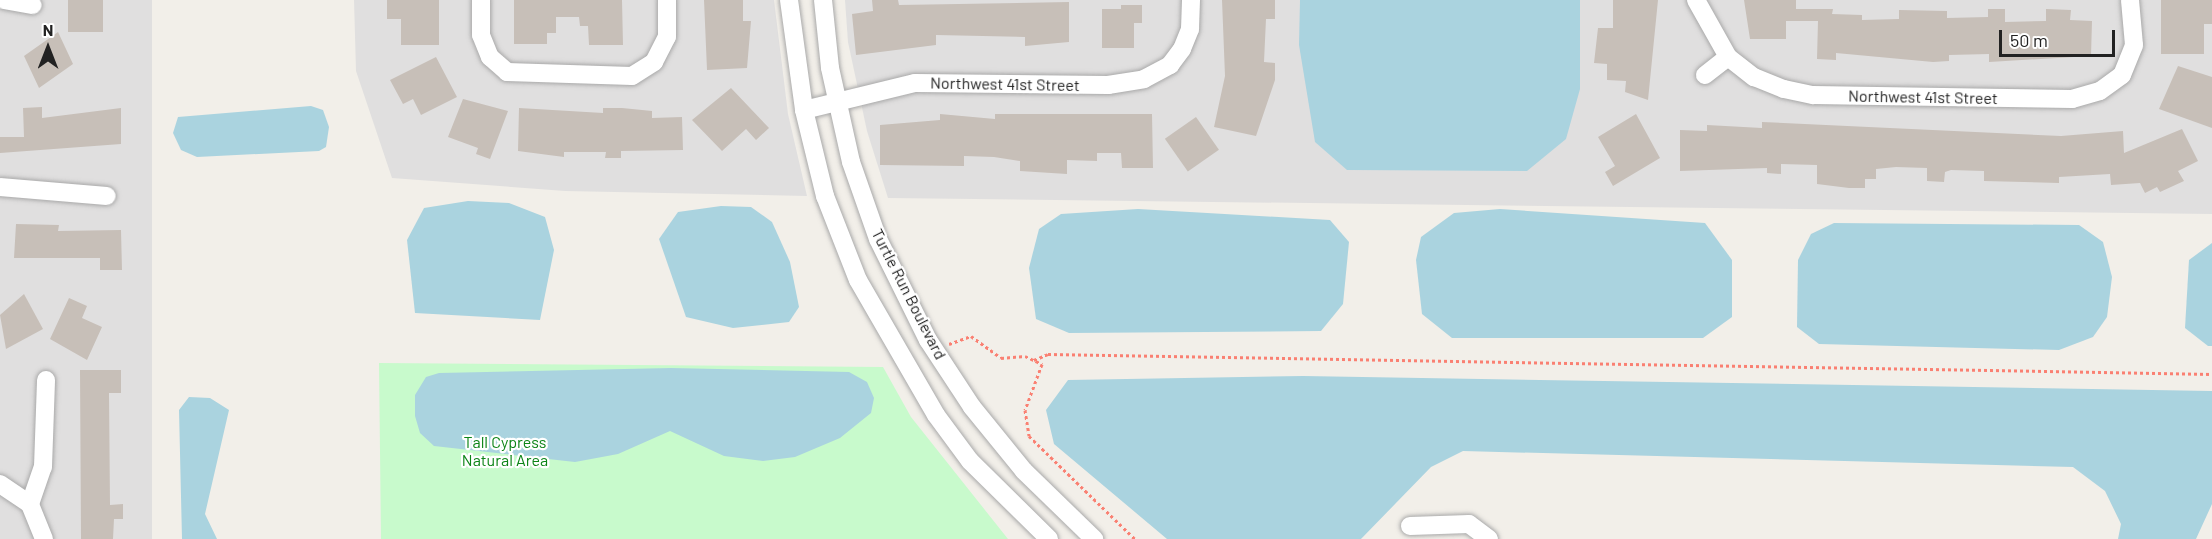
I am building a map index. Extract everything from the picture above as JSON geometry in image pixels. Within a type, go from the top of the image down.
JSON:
[{"type":"street","points":[[4,0],[33,5]]},
{"type":"street","points":[[481,0],[481,35],[490,57],[507,72],[632,76],[654,62],[667,37],[667,0]]},
{"type":"street","points":[[789,0],[804,110],[825,196],[858,280],[898,356],[970,461],[1049,539]]},
{"type":"street","name":"Turtle Run Boulevard","points":[[823,0],[838,101],[866,207],[928,340],[972,407],[1024,471],[1094,539]]},
{"type":"street","name":"Northwest 41st Street","points":[[804,110],[915,83],[1108,85],[1144,79],[1170,65],[1190,29],[1191,0]]},
{"type":"street","points":[[1696,0],[1728,57],[1705,75]]},
{"type":"street","name":"Northwest 41st Street","points":[[1728,57],[1754,77],[1813,95],[2072,99],[2100,91],[2122,75],[2134,45],[2130,0]]},
{"type":"street","points":[[0,187],[107,196]]},
{"type":"street","points":[[30,504],[43,466],[46,380]]},
{"type":"street","points":[[0,484],[30,504],[44,539]]},
{"type":"street","points":[[1410,526],[1469,524],[1489,539]]},
{"type":"path","points":[[947,345],[971,336],[1001,358],[1034,360],[1042,364],[1025,410],[1029,436],[1135,539]]},
{"type":"path","points":[[1034,360],[1048,354],[2212,374]]},
{"type":"shaded area","points":[[0,0],[152,0],[152,539],[0,539]]},
{"type":"shaded area","points":[[354,0],[774,0],[788,114],[807,196],[565,191],[392,178],[356,71]]},
{"type":"shaded area","points":[[845,0],[2212,0],[2212,214],[888,198],[867,131],[848,42]]},
{"type":"green space","name":"Tall Cypress Natural Area","points":[[379,363],[883,367],[911,417],[1008,539],[381,539]]},
{"type":"water","points":[[1300,0],[1580,0],[1580,89],[1566,139],[1527,171],[1347,170],[1315,142],[1299,45]]},
{"type":"water","points":[[311,106],[323,110],[329,127],[326,147],[319,151],[197,157],[181,150],[173,133],[178,117]]},
{"type":"water","points":[[468,201],[509,203],[545,217],[554,250],[540,320],[415,313],[407,240],[424,208]]},
{"type":"water","points":[[721,206],[751,207],[772,222],[790,262],[799,307],[789,322],[733,328],[686,317],[659,239],[678,212]]},
{"type":"water","points":[[1138,209],[1330,220],[1349,242],[1343,304],[1321,331],[1069,333],[1036,319],[1029,268],[1039,229],[1061,214]]},
{"type":"water","points":[[1500,209],[1705,223],[1732,260],[1732,317],[1703,338],[1452,338],[1422,314],[1416,260],[1421,237],[1454,213]]},
{"type":"water","points":[[1834,223],[2079,225],[2103,242],[2112,277],[2107,317],[2093,337],[2059,350],[1819,344],[1797,327],[1798,260],[1811,234]]},
{"type":"water","points":[[2212,243],[2212,346],[2208,346],[2185,328],[2189,260]]},
{"type":"water","points":[[671,368],[849,372],[867,382],[874,398],[871,413],[840,438],[795,457],[763,461],[724,456],[670,431],[618,454],[575,462],[434,446],[420,433],[415,416],[415,395],[426,377],[439,373]]},
{"type":"water","points":[[1303,376],[2212,391],[2212,504],[2196,539],[2118,539],[2121,524],[2105,491],[2073,467],[1463,451],[1431,467],[1361,539],[1167,539],[1054,444],[1046,410],[1068,380]]},
{"type":"water","points":[[189,397],[210,398],[229,410],[205,514],[217,539],[182,539],[179,410]]},
{"type":"building","points":[[68,0],[103,0],[103,32],[68,32]]},
{"type":"building","points":[[387,0],[439,0],[439,45],[401,45],[401,19],[387,19]]},
{"type":"building","points":[[514,0],[622,0],[623,45],[589,45],[588,26],[580,26],[579,17],[556,17],[556,33],[547,33],[547,44],[514,44]]},
{"type":"building","points":[[704,0],[743,0],[743,21],[751,21],[747,68],[707,70]]},
{"type":"building","points":[[872,0],[898,0],[899,5],[1069,2],[1069,42],[1025,46],[1025,37],[936,35],[936,45],[856,55],[852,14],[873,11]]},
{"type":"building","points":[[1222,0],[1275,0],[1275,19],[1266,19],[1264,62],[1275,63],[1275,80],[1256,136],[1214,127],[1225,76]]},
{"type":"building","points":[[1613,0],[1658,0],[1648,100],[1625,92],[1626,81],[1607,80],[1607,64],[1594,63],[1598,28],[1613,28]]},
{"type":"building","points":[[1744,0],[1796,0],[1796,9],[1833,9],[1832,14],[1862,15],[1862,20],[1899,19],[1899,10],[1947,11],[1947,18],[1988,17],[1988,9],[2005,9],[2005,22],[2046,21],[2046,9],[2071,10],[2070,20],[2092,21],[2091,56],[1989,62],[1989,54],[1949,55],[1949,61],[1933,62],[1836,53],[1836,60],[1817,59],[1818,21],[1786,21],[1786,39],[1750,39]]},
{"type":"building","points":[[2161,0],[2212,0],[2212,24],[2204,24],[2204,54],[2161,54]]},
{"type":"building","points":[[1121,5],[1142,5],[1142,23],[1134,23],[1134,48],[1102,48],[1102,9],[1121,9]]},
{"type":"building","points":[[58,32],[73,64],[39,88],[24,56]]},
{"type":"building","points":[[436,57],[457,97],[421,115],[413,99],[403,104],[390,80]]},
{"type":"building","points":[[2178,66],[2212,77],[2212,128],[2159,109]]},
{"type":"building","points":[[731,88],[769,128],[756,140],[746,129],[722,151],[692,120]]},
{"type":"building","points":[[463,99],[508,111],[490,159],[476,154],[478,148],[448,137]]},
{"type":"building","points":[[42,107],[42,118],[121,108],[121,144],[0,153],[0,137],[24,137],[23,108]]},
{"type":"building","points":[[519,108],[603,113],[603,108],[622,108],[652,111],[652,118],[682,117],[683,150],[621,151],[621,158],[605,158],[606,152],[564,152],[564,157],[518,151]]},
{"type":"building","points":[[940,114],[995,119],[995,114],[1152,114],[1153,168],[1122,168],[1121,153],[1097,153],[1097,161],[1067,160],[1067,174],[1020,171],[1020,161],[994,157],[964,156],[964,166],[880,165],[880,125],[940,120]]},
{"type":"building","points":[[1636,114],[1660,158],[1613,186],[1605,172],[1615,166],[1598,137]]},
{"type":"building","points":[[1196,117],[1219,150],[1188,172],[1165,139]]},
{"type":"building","points":[[1762,122],[2061,136],[2123,131],[2124,153],[2182,129],[2198,161],[2178,171],[2184,181],[2160,192],[2157,187],[2145,193],[2140,183],[2111,185],[2110,174],[2059,177],[2059,183],[1984,181],[1984,171],[1951,170],[1945,172],[1944,182],[1927,181],[1927,168],[1896,167],[1876,169],[1876,179],[1865,179],[1865,188],[1849,188],[1817,184],[1817,165],[1781,164],[1781,174],[1767,173],[1767,168],[1680,171],[1680,130],[1707,131],[1707,125],[1762,128]]},
{"type":"building","points":[[16,224],[59,225],[58,231],[121,230],[122,270],[100,270],[100,258],[14,258]]},
{"type":"building","points":[[24,294],[43,329],[6,349],[0,315]]},
{"type":"building","points":[[69,298],[87,306],[82,318],[102,327],[87,360],[50,339]]},
{"type":"building","points":[[80,370],[121,370],[121,393],[109,393],[110,505],[123,504],[123,519],[114,519],[113,539],[81,539]]}]
